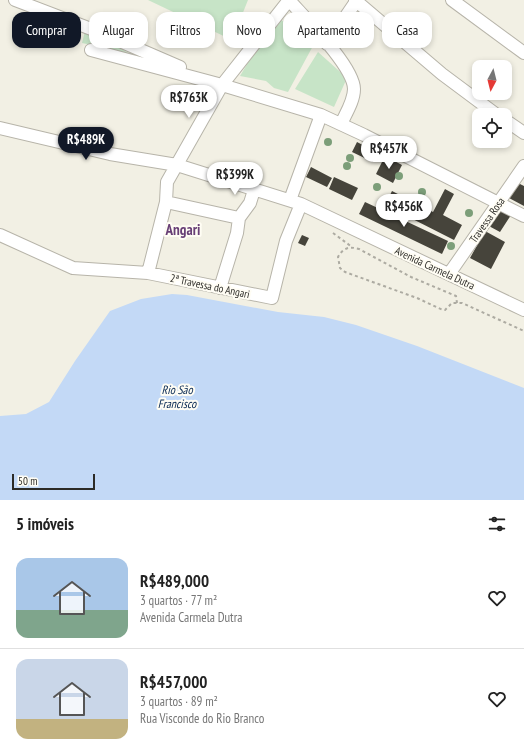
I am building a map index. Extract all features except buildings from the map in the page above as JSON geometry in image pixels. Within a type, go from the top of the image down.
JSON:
[{"type":"street","points":[[15,0],[99,32],[222,85]]},
{"type":"street","points":[[148,273],[166,202],[168,182],[222,85],[289,0],[299,12]]},
{"type":"street","points":[[348,12],[356,0],[442,74],[488,108]]},
{"type":"street","points":[[452,0],[524,53]]},
{"type":"street","points":[[330,48],[351,76],[354,83],[354,97],[341,124]]},
{"type":"street","points":[[91,50],[222,85],[321,115],[524,216]]},
{"type":"street","points":[[295,202],[321,115]]},
{"type":"street","points":[[512,124],[524,132]]},
{"type":"street","name":"Avenida Carmela Dutra","points":[[0,128],[110,154],[177,165],[295,202],[524,310]]},
{"type":"street","name":"Travessa Rosa","points":[[449,274],[524,166]]},
{"type":"street","points":[[220,288],[237,233],[239,218],[250,203],[254,190]]},
{"type":"street","points":[[166,202],[239,218]]},
{"type":"street","name":"2ª Travessa do Angari","points":[[0,235],[73,268],[148,273],[272,298],[295,202]]},
{"type":"path","points":[[330,231],[352,247],[370,254],[411,277],[456,296],[457,302]]},
{"type":"path","points":[[352,247],[346,248],[338,257],[340,268],[345,272],[417,298],[443,310],[445,310],[452,303],[462,303],[524,331]]},
{"type":"green space","points":[[148,0],[248,0],[243,12],[223,12],[223,36],[215,32],[215,12],[173,12]]},
{"type":"green space","points":[[276,16],[283,21],[283,48],[312,48],[288,92],[274,88],[266,81],[240,76],[257,48],[275,48]]},
{"type":"green space","points":[[85,31],[89,33],[89,45],[82,43]]},
{"type":"green space","points":[[104,48],[119,48],[131,54]]},
{"type":"green space","points":[[318,52],[347,78],[334,107],[295,89]]},
{"type":"water","name":"Rio São Francisco","points":[[172,294],[187,295],[278,312],[324,317],[356,325],[417,346],[524,388],[524,500],[0,500],[0,416],[26,414],[49,402],[75,361],[110,311],[141,299]]},
{"type":"district","name":"Angari","points":[[183,230]]}]
